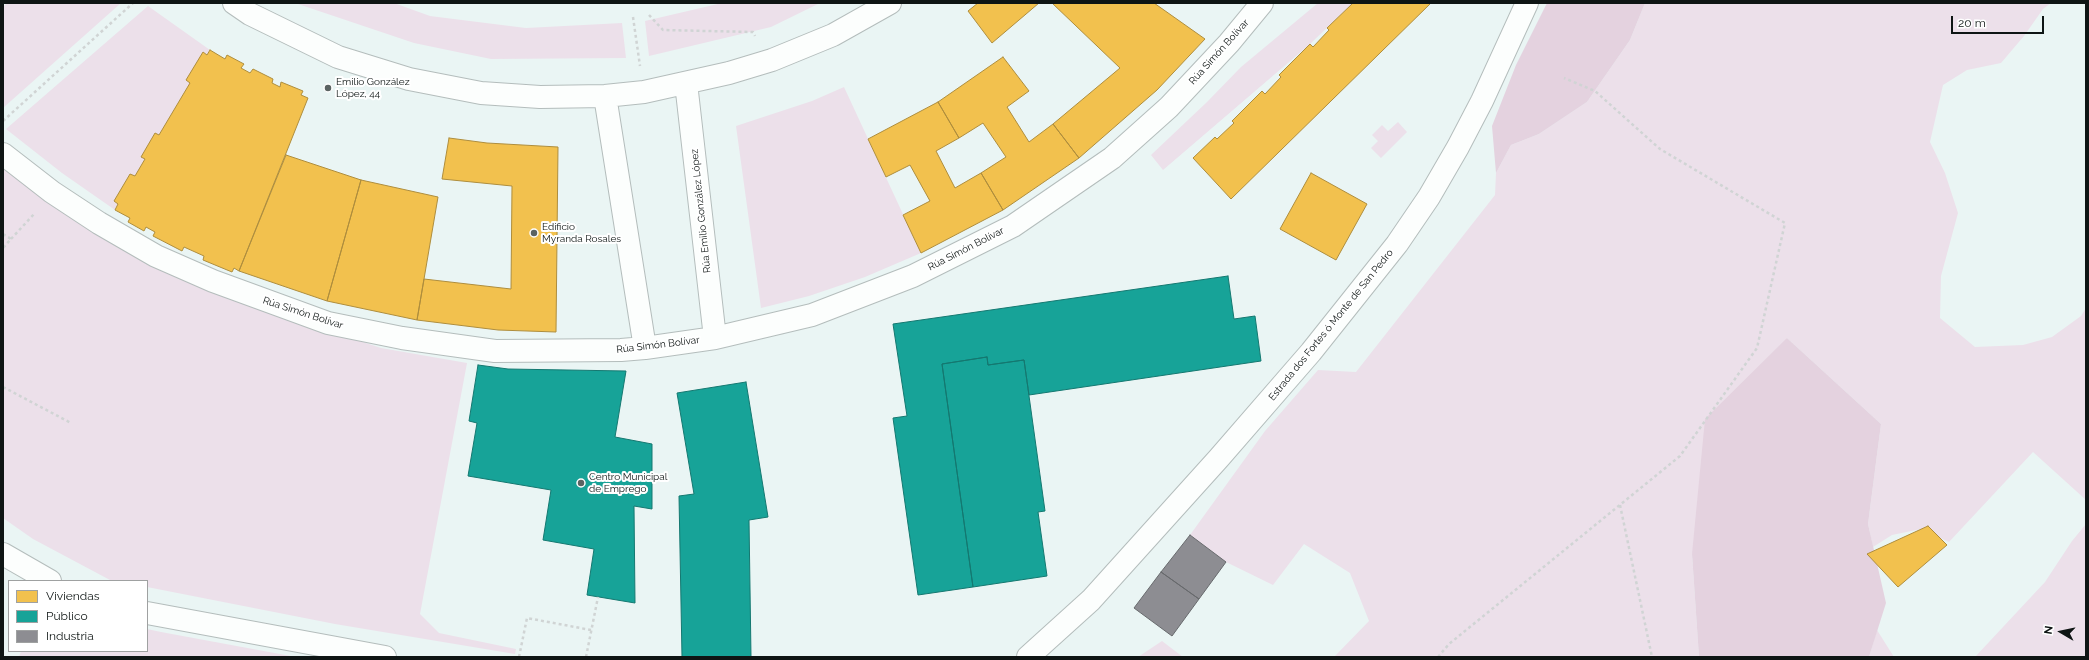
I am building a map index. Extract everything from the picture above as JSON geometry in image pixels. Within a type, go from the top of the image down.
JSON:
[{"type":"street","points":[[234,3],[250,14],[338,57],[409,80],[481,93],[540,98],[605,96],[644,92],[686,83],[772,60],[833,35],[890,3]]},
{"type":"street","name":"Estrada dos Fortes ó Monte de San Pedro","points":[[1028,657],[1091,600],[1219,458],[1311,352],[1397,244],[1429,197],[1458,148],[1482,101],[1527,3]]},
{"type":"street","name":"Rúa Simón Bolívar","points":[[3,154],[52,192],[100,223],[156,256],[213,281],[328,323],[402,338],[495,351],[621,350],[645,348],[715,338],[812,315],[913,276],[1013,226],[1112,158],[1169,107],[1229,43],[1253,6]]},
{"type":"street","name":"Rúa Emilio González López","points":[[686,83],[715,338]]},
{"type":"street","points":[[605,96],[645,348]]},
{"type":"street","points":[[3,554],[48,580]]},
{"type":"street","points":[[148,613],[385,657]]},
{"type":"path","points":[[3,121],[133,3]]},
{"type":"path","points":[[649,15],[664,30],[753,32],[756,38]]},
{"type":"path","points":[[633,17],[641,72]]},
{"type":"path","points":[[1438,657],[1449,644],[1680,456],[1757,348],[1785,223],[1660,150],[1595,91],[1564,78]]},
{"type":"path","points":[[3,248],[36,212]]},
{"type":"path","points":[[3,234],[11,239]]},
{"type":"path","points":[[3,387],[70,422]]},
{"type":"path","points":[[1620,505],[1652,657]]},
{"type":"path","points":[[586,657],[598,596]]},
{"type":"path","points":[[519,657],[527,618],[592,630]]},
{"type":"shaded area","points":[[7,3],[121,3],[3,108],[3,7]]},
{"type":"shaded area","points":[[295,3],[394,3],[430,16],[526,28],[622,23],[626,58],[491,59],[414,43]]},
{"type":"shaded area","points":[[722,3],[820,3],[771,27],[649,56],[645,21]]},
{"type":"shaded area","points":[[1318,3],[1353,3],[1310,44],[1163,170],[1151,155],[1207,102],[1241,67]]},
{"type":"shaded area","points":[[1547,3],[1645,3],[1630,40],[1587,102],[1539,134],[1511,145],[1496,173],[1492,126],[1516,65]]},
{"type":"shaded area","points":[[1645,3],[2051,3],[2043,9],[2024,36],[2001,63],[1967,70],[1943,85],[1930,142],[1945,173],[1958,213],[1941,276],[1940,318],[1975,347],[2023,345],[2052,337],[2081,316],[2086,308],[2086,500],[2033,452],[1949,542],[1921,529],[1892,535],[1873,547],[1868,524],[1881,424],[1787,338],[1692,554],[1699,657],[1334,657],[1369,621],[1350,573],[1304,544],[1273,585],[1226,562],[1190,535],[1265,431],[1318,370],[1356,372],[1495,195],[1496,173],[1511,145],[1539,134],[1587,102],[1630,40]]},
{"type":"shaded area","points":[[148,6],[210,50],[115,210],[62,173],[6,129]]},
{"type":"shaded area","points":[[844,87],[921,253],[865,277],[809,296],[761,308],[736,126],[812,101]]},
{"type":"shaded area","points":[[1398,122],[1407,132],[1381,158],[1371,148],[1378,141],[1372,135],[1382,125],[1388,131]]},
{"type":"shaded area","points":[[3,165],[222,295],[381,348],[467,363],[420,614],[439,633],[516,649],[515,654],[335,624],[148,587],[148,580],[110,580],[33,539],[3,518]]},
{"type":"shaded area","points":[[1787,338],[1881,424],[1868,524],[1886,603],[1869,657],[1699,657],[1692,554],[1705,419]]},
{"type":"shaded area","points":[[2086,524],[2086,657],[1975,657],[2045,582],[2072,541]]},
{"type":"shaded area","points":[[148,629],[296,657],[19,657],[21,652],[148,652]]},
{"type":"shaded area","points":[[1877,630],[1894,657],[1869,657]]},
{"type":"shaded area","points":[[1162,641],[1183,657],[1138,657]]},
{"type":"building: Viviendas","points":[[978,3],[1039,3],[992,43],[968,11]]},
{"type":"building: Viviendas","points":[[1052,3],[1154,3],[1205,39],[1157,90],[1079,158],[1053,124],[1120,68]]},
{"type":"building: Viviendas","points":[[1353,3],[1431,3],[1231,199],[1193,158],[1215,137],[1217,139],[1234,123],[1232,121],[1262,91],[1265,94],[1281,77],[1279,75],[1310,44],[1313,47],[1329,30],[1327,28]]},
{"type":"building: Viviendas","points":[[210,50],[225,59],[227,55],[244,64],[241,68],[250,73],[253,69],[273,79],[272,83],[280,87],[281,82],[303,91],[301,95],[308,98],[239,271],[234,268],[232,272],[203,260],[204,256],[184,247],[182,251],[153,236],[155,232],[146,227],[144,231],[128,222],[130,218],[115,210],[118,204],[114,201],[130,174],[135,176],[145,159],[141,157],[155,133],[159,135],[190,83],[186,80],[203,52],[207,55]]},
{"type":"building: Viviendas","points":[[1003,57],[1029,91],[1007,107],[1029,142],[1053,124],[1079,158],[1003,210],[981,173],[1006,157],[983,123],[959,138],[938,102]]},
{"type":"building: Viviendas","points":[[938,102],[959,138],[936,151],[955,188],[981,173],[1003,210],[921,253],[903,215],[930,201],[910,165],[886,177],[868,139]]},
{"type":"building: Viviendas","name":"Edificio Myranda Rosales","points":[[449,138],[487,143],[558,147],[556,332],[498,330],[417,320],[424,279],[511,289],[512,186],[442,179]]},
{"type":"building: Viviendas","points":[[286,155],[361,180],[327,301],[239,271]]},
{"type":"building: Viviendas","points":[[1311,173],[1367,204],[1336,260],[1280,229]]},
{"type":"building: Viviendas","points":[[361,180],[438,197],[417,320],[327,301]]},
{"type":"building: Viviendas","points":[[1928,526],[1947,545],[1898,587],[1867,554]]},
{"type":"building: Público","points":[[1228,276],[1234,319],[1255,316],[1261,361],[1029,395],[1024,360],[988,365],[987,357],[942,364],[973,587],[918,595],[893,418],[907,416],[893,324]]},
{"type":"building: Público","points":[[987,357],[988,365],[1024,360],[1045,511],[1038,512],[1047,576],[973,587],[942,364]]},
{"type":"building: Público","name":"Centro Municipal de Emprego","points":[[478,365],[508,369],[626,371],[615,437],[652,444],[652,509],[634,506],[635,603],[587,595],[594,549],[543,540],[551,490],[468,476],[477,423],[469,421]]},
{"type":"building: Público","points":[[746,382],[768,517],[749,520],[751,657],[682,657],[679,496],[694,494],[677,393]]},
{"type":"building: Industria","points":[[1190,535],[1226,562],[1199,599],[1161,572]]},
{"type":"building: Industria","points":[[1161,572],[1199,599],[1172,636],[1134,608]]},
{"type":"place","name":"Emilio González López, 44","points":[[328,88]]},
{"type":"place","name":"Edificio Myranda Rosales","points":[[534,233]]},
{"type":"place","name":"Centro Municipal de Emprego","points":[[581,483]]}]
